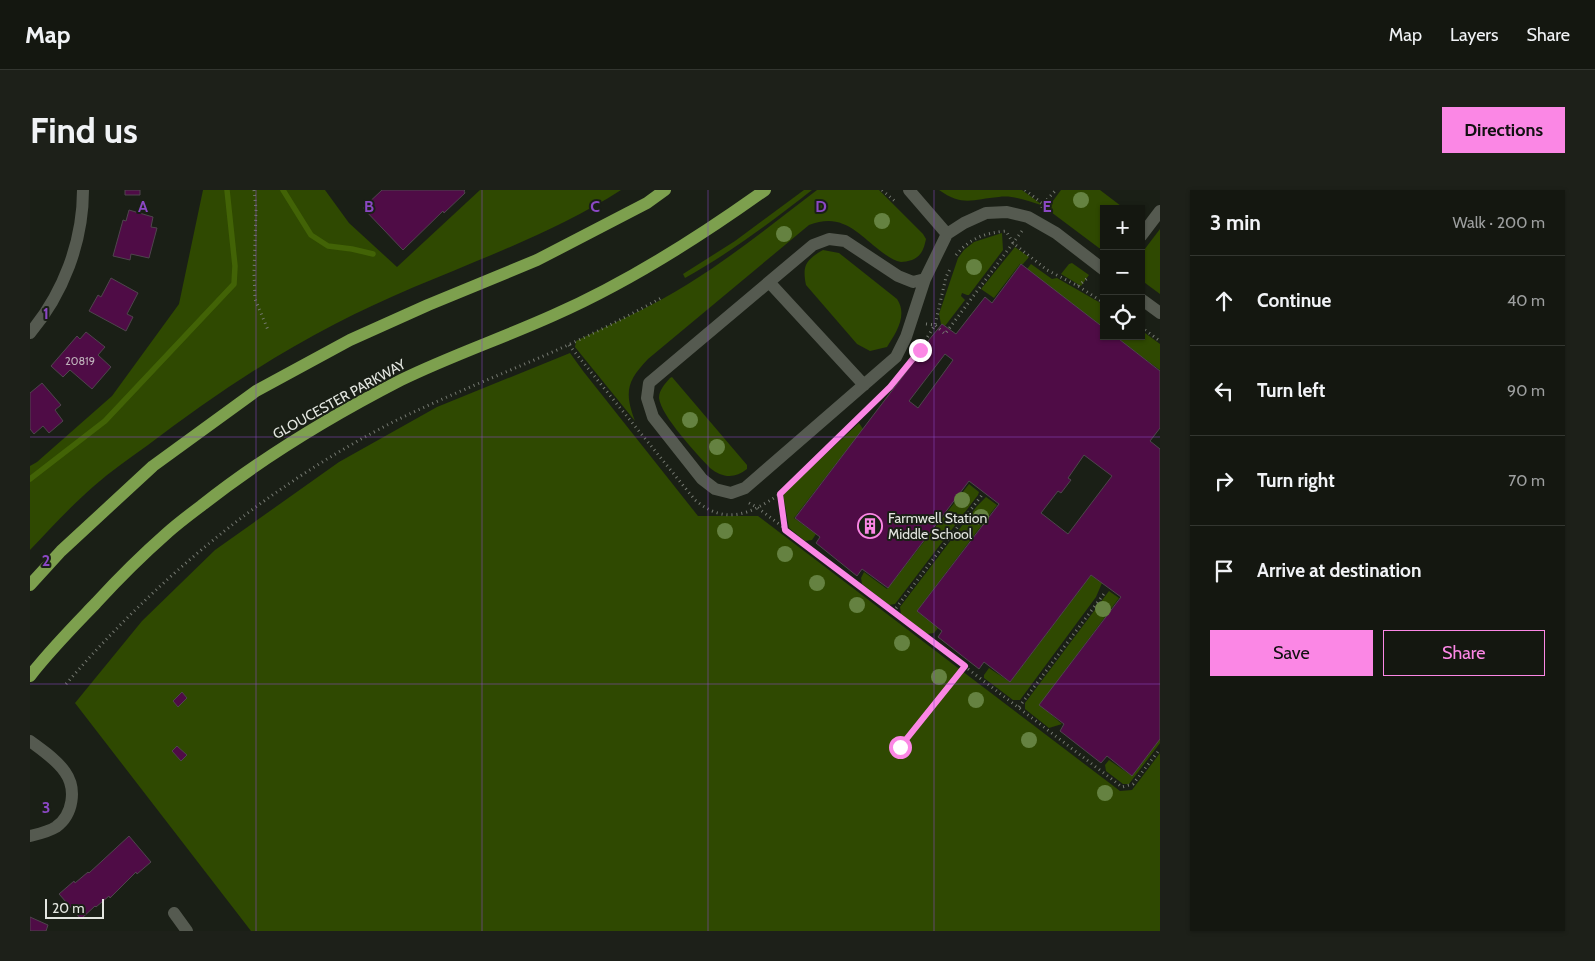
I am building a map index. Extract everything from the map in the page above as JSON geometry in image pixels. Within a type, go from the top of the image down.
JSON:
[{"type":"main road","points":[[30,585],[61,551],[153,466],[256,391],[350,340],[428,304],[537,260],[647,203],[665,190]]},
{"type":"main road","name":"GLOUCESTER PARKWAY","points":[[30,676],[55,646],[111,587],[167,533],[225,486],[264,459],[360,401],[404,379],[553,316],[628,278],[671,254],[765,190]]},
{"type":"street","points":[[30,333],[39,323],[56,295],[70,266],[79,234],[84,190]]},
{"type":"street","points":[[909,190],[947,234]]},
{"type":"street","points":[[1145,231],[1160,211]]},
{"type":"street","points":[[925,278],[913,282],[898,276],[845,241],[829,240],[813,244],[649,383],[647,398],[653,417],[702,479],[715,489],[731,493],[745,488],[896,357],[906,336],[925,278],[947,234],[964,223],[986,213],[1008,212],[1028,217],[1049,229],[1098,272]]},
{"type":"street","points":[[769,282],[864,385]]},
{"type":"street","points":[[1145,302],[1160,313]]},
{"type":"street","points":[[30,740],[66,772],[71,782],[72,792],[71,805],[62,821],[55,827],[30,836]]},
{"type":"street","points":[[174,913],[187,931]]},
{"type":"path","points":[[254,190],[256,209],[255,299],[268,330]]},
{"type":"path","points":[[1025,190],[1044,204]]},
{"type":"path","points":[[1041,211],[1044,204],[1056,190]]},
{"type":"path","points":[[914,358],[935,325],[946,277],[957,254],[967,243],[988,232],[1006,231],[1013,242],[1047,270],[1078,286],[1100,300]]},
{"type":"path","points":[[911,322],[935,325],[946,334],[1023,231]]},
{"type":"path","points":[[1078,286],[1098,272]]},
{"type":"path","points":[[66,684],[146,598],[181,567],[220,534],[306,472],[395,421],[462,390],[569,345],[663,297]]},
{"type":"path","points":[[1145,330],[1160,341]]},
{"type":"path","points":[[758,508],[780,494],[896,380]]},
{"type":"path","points":[[731,493],[758,508],[1122,787],[1133,784],[1160,748]]},
{"type":"path","points":[[780,494],[785,530]]},
{"type":"path","points":[[893,612],[982,495]]},
{"type":"path","points":[[1019,707],[1106,591]]},
{"type":"path","points":[[900,747],[965,666]]},
{"type":"green space","points":[[203,190],[325,190],[349,223],[397,267],[480,190],[621,190],[587,210],[516,245],[406,290],[335,324],[262,365],[193,412],[107,475],[78,501],[30,550],[30,466],[37,462],[112,396],[179,304]]},
{"type":"green space","points":[[804,190],[812,190],[750,237],[685,278],[683,274],[735,241]]},
{"type":"green space","points":[[817,190],[879,190],[923,234],[926,239],[922,251],[912,260],[901,262],[887,256],[857,232],[843,224],[826,221],[809,225],[648,359],[636,374],[630,387],[629,402],[635,421],[575,347],[576,341],[647,307],[688,284],[738,250]]},
{"type":"green space","points":[[939,190],[1022,190],[1041,205],[1010,197],[968,201],[955,199]]},
{"type":"green space","points":[[1061,190],[1100,190],[1120,205],[1100,205],[1100,248],[1047,209]]},
{"type":"green space","points":[[1160,229],[1160,294],[1145,283],[1145,249]]},
{"type":"green space","points":[[1002,233],[1003,250],[969,295],[962,293],[961,296],[965,300],[945,326],[941,324],[939,314],[958,258],[974,242]]},
{"type":"green space","points":[[1015,247],[1029,257],[1023,264],[1020,264],[994,298],[981,289]]},
{"type":"green space","points":[[823,250],[839,253],[897,299],[900,305],[901,318],[897,330],[887,347],[870,351],[857,344],[806,285],[805,268],[809,260]]},
{"type":"green space","points":[[1072,263],[1089,275],[1081,286],[1061,274]]},
{"type":"green space","points":[[1031,264],[1052,279],[1057,278],[1100,303],[1100,325],[1027,269]]},
{"type":"green space","points":[[1145,333],[1160,344],[1160,370],[1119,340],[1145,340]]},
{"type":"green space","points":[[570,353],[698,516],[758,516],[1120,791],[1132,790],[1160,753],[1160,931],[251,931],[75,703],[142,621],[215,550],[339,462],[437,407]]},
{"type":"green space","points":[[672,377],[747,465],[747,469],[733,476],[719,474],[710,468],[680,435],[666,415],[659,398],[663,387]]},
{"type":"green space","points":[[859,423],[863,429],[794,518],[816,534],[812,540],[805,541],[789,528],[783,494]]},
{"type":"green space","points":[[969,484],[979,492],[978,495],[895,604],[889,605],[862,584],[861,578],[864,572],[887,589]]},
{"type":"green space","points":[[986,497],[997,505],[917,611],[938,628],[934,633],[927,634],[901,614],[900,607],[977,506]]},
{"type":"green space","points":[[1091,575],[1102,583],[1096,597],[1020,700],[1013,700],[984,678],[989,668],[1010,682]]},
{"type":"green space","points":[[1109,591],[1119,598],[1040,705],[1062,724],[1049,728],[1025,709],[1025,703]]},
{"type":"green space","points":[[1160,739],[1160,743],[1129,784],[1123,784],[1106,771],[1105,765],[1109,760],[1132,776]]},
{"type":"building","points":[[125,190],[140,190],[140,195],[125,195]]},
{"type":"building","points":[[382,190],[465,190],[465,193],[444,213],[443,211],[403,250],[363,208]]},
{"type":"building","points":[[129,210],[153,217],[151,227],[157,228],[149,258],[131,254],[130,260],[113,256],[123,220],[126,221]]},
{"type":"building","name":"Farmwell Station Middle School","points":[[1021,264],[1100,325],[1100,340],[1120,340],[1160,371],[1160,428],[1150,441],[1160,449],[1160,739],[1132,776],[1107,756],[1101,763],[1060,731],[1064,724],[1039,705],[1121,597],[1091,575],[1010,682],[984,662],[979,669],[938,637],[942,631],[917,611],[999,504],[969,481],[888,588],[862,569],[857,576],[816,543],[820,537],[795,518],[942,324],[956,334],[985,297],[992,303]],"holes":[[[945,354],[953,360],[918,408],[909,401]],[[1084,455],[1112,476],[1068,534],[1041,513],[1058,491],[1061,493],[1071,480],[1068,478]]]},
{"type":"building","points":[[111,278],[138,293],[127,314],[133,317],[126,331],[89,311],[98,295],[101,297]]},
{"type":"building","points":[[86,332],[105,347],[98,355],[111,367],[92,389],[70,370],[63,377],[51,366],[77,336],[80,339]]},
{"type":"building","points":[[42,383],[61,405],[55,410],[63,421],[49,433],[43,426],[34,434],[30,429],[30,393]]},
{"type":"building","points":[[182,692],[187,698],[178,707],[173,701]]},
{"type":"building","points":[[177,746],[187,755],[181,761],[172,751]]},
{"type":"building","points":[[129,836],[151,862],[137,874],[136,872],[110,898],[109,896],[95,906],[81,919],[59,894],[74,881],[75,883],[89,873]]},
{"type":"building","points":[[30,917],[48,925],[46,931],[30,931]]},
{"type":"waterway","points":[[30,479],[105,421],[234,284],[235,266],[227,190]]},
{"type":"waterway","points":[[283,190],[311,235],[328,246],[373,254]]},
{"type":"place","name":"Farmwell Station Middle School","points":[[870,526]]},
{"type":"route","points":[[900,747],[965,666],[785,530],[780,494],[890,387],[920,350]]}]
